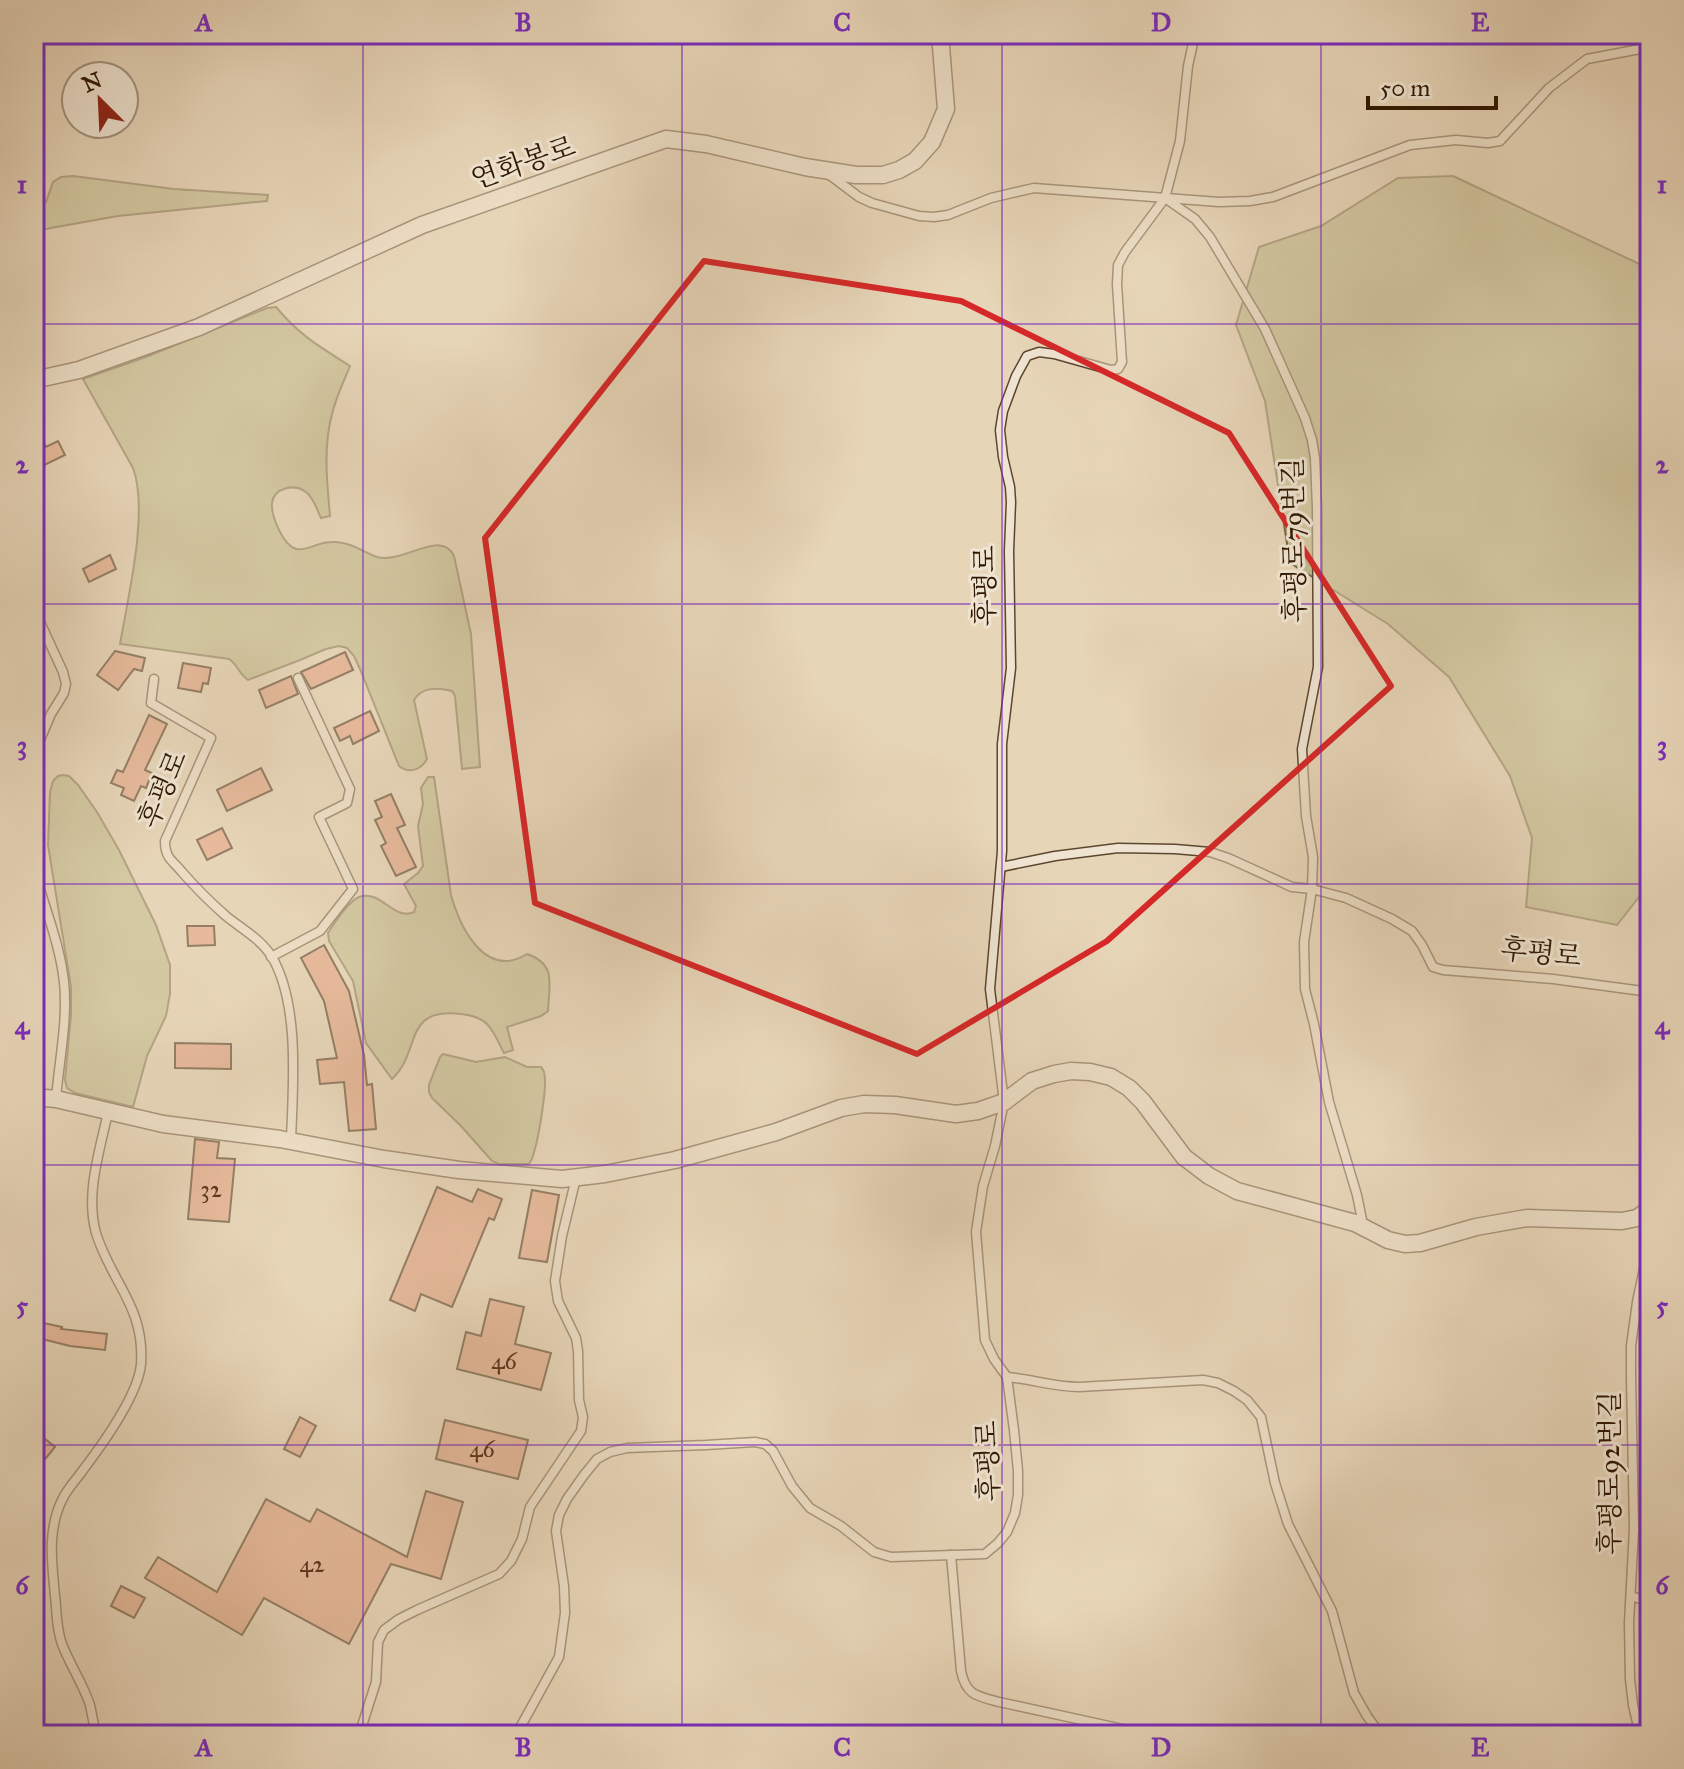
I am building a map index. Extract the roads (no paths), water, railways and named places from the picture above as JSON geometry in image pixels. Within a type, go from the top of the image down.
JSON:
[{"type":"street","name":"연화봉로","points":[[34,380],[93,365],[199,327],[422,225],[666,139],[706,144],[856,175],[883,175],[899,170],[915,161],[932,142],[946,109],[940,34]]},
{"type":"street","points":[[34,1097],[189,1128],[291,1141],[384,1159],[459,1170],[562,1179],[675,1160],[776,1132],[841,1108],[864,1104],[895,1105],[936,1113],[978,1111],[1004,1102],[1032,1081],[1071,1071],[1090,1072],[1111,1077],[1129,1088],[1184,1157],[1209,1176],[1237,1191],[1324,1214],[1363,1227],[1388,1240],[1420,1243],[1476,1227],[1527,1218],[1622,1221],[1637,1218],[1649,1208]]},
{"type":"lane","points":[[1165,198],[1180,141],[1188,66],[1195,34]]},
{"type":"lane","points":[[824,170],[859,197],[919,216],[948,215],[991,198],[1034,188],[1219,202],[1250,201],[1273,197],[1410,145],[1456,140],[1500,141],[1549,88],[1587,59],[1640,49],[1650,50]]},
{"type":"lane","name":"후평로","points":[[516,1735],[559,1657],[565,1613],[556,1531],[559,1515],[597,1459],[610,1452],[627,1448],[765,1444],[773,1451],[801,1500],[874,1552],[891,1557],[985,1554],[1007,1532],[1015,1513],[1018,1471],[1007,1377],[985,1340],[976,1232],[1004,1102],[990,989],[1001,867],[1002,744],[1011,668],[1011,502],[1000,430],[1003,411],[1027,356],[1039,352],[1111,370],[1118,369],[1122,362],[1118,265],[1165,198]]},
{"type":"lane","name":"후평로79번길","points":[[1165,198],[1195,219],[1210,237],[1265,329],[1312,440],[1317,508],[1318,667],[1302,749],[1313,857],[1304,942],[1305,989],[1329,1102],[1357,1195],[1363,1227]]},
{"type":"lane","points":[[34,609],[66,684],[39,742],[34,785]]},
{"type":"lane","points":[[271,957],[320,931],[353,889],[319,817],[347,803],[350,789],[298,678]]},
{"type":"lane","name":"후평로","points":[[154,679],[151,703],[211,738],[165,841],[165,853],[201,894],[258,940],[271,957],[286,995],[293,1045],[291,1141]]},
{"type":"lane","points":[[1001,867],[1118,848],[1175,849],[1210,852],[1292,887],[1312,889]]},
{"type":"lane","points":[[34,869],[64,979],[56,1099]]},
{"type":"lane","name":"후평로","points":[[1312,889],[1346,898],[1412,931],[1433,967],[1650,992]]},
{"type":"lane","points":[[96,1735],[89,1704],[62,1645],[57,1626],[50,1541],[63,1497],[117,1423],[141,1368],[141,1339],[134,1312],[100,1242],[93,1212],[96,1169],[108,1112]]},
{"type":"lane","points":[[359,1735],[376,1682],[378,1642],[384,1630],[417,1610],[499,1574],[511,1561],[522,1539],[530,1507],[581,1431],[583,1417],[579,1400],[576,1338],[558,1301],[555,1281],[562,1236],[577,1178]]},
{"type":"lane","name":"후평로92번길","points":[[1640,1735],[1630,1679],[1634,1529],[1631,1346],[1649,1245],[1649,1208]]},
{"type":"lane","points":[[1007,1377],[1061,1387],[1203,1380],[1218,1383],[1247,1400],[1261,1417],[1275,1483],[1288,1524],[1332,1611],[1354,1693],[1381,1735]]},
{"type":"lane","points":[[951,1555],[960,1661],[964,1683],[969,1691],[978,1697],[1150,1735]]},
{"type":"lane","points":[[1631,1596],[1650,1602]]},
{"type":"lane","points":[[34,1733],[65,1735]]}]
